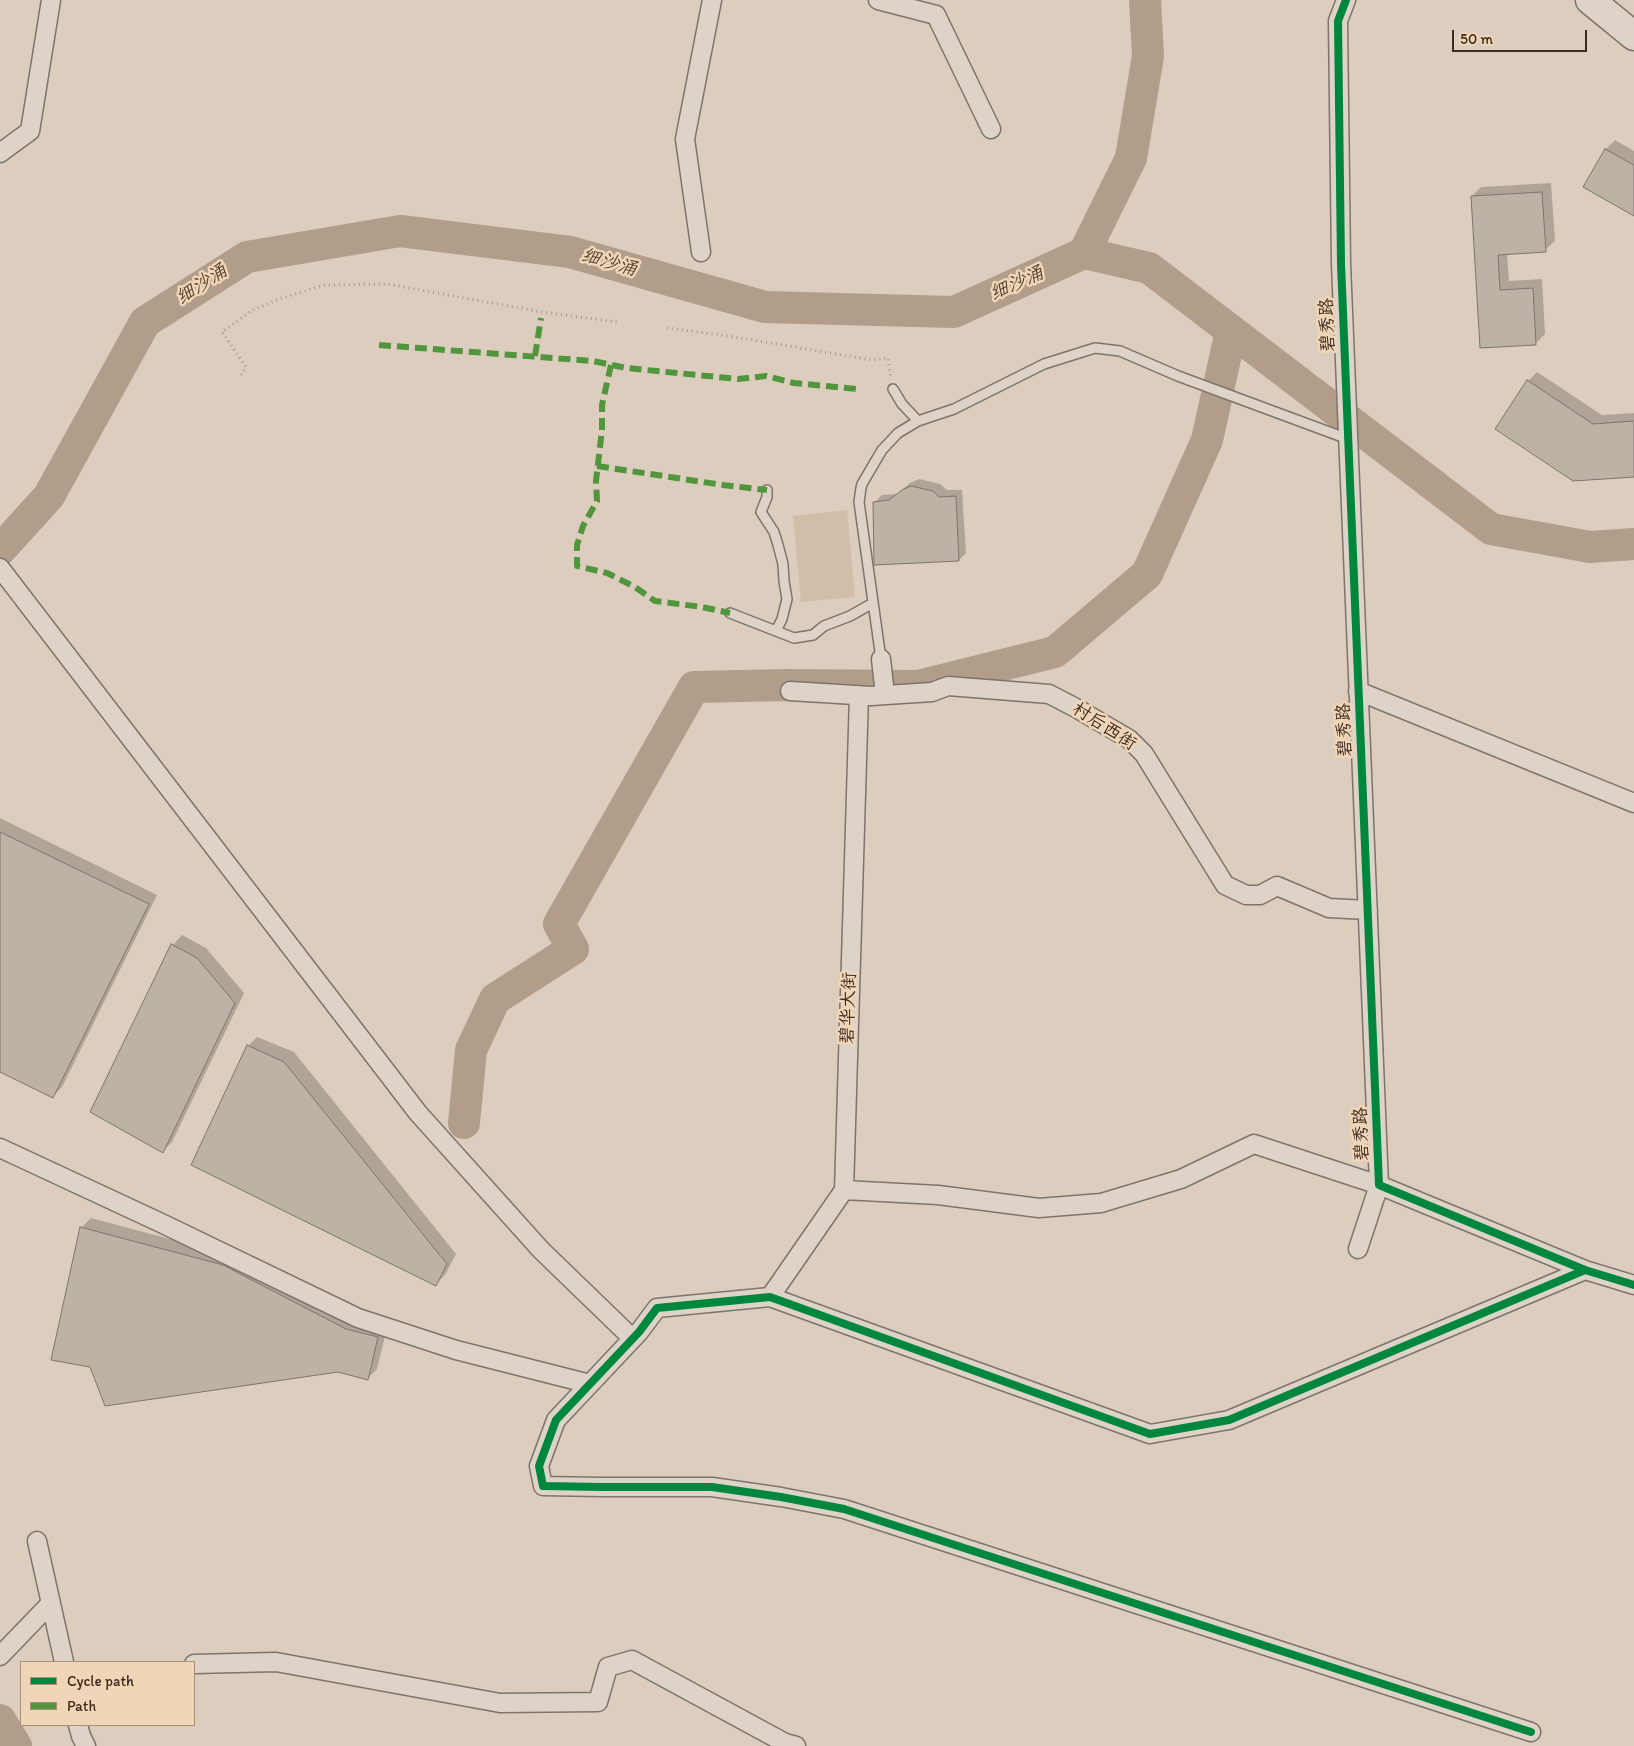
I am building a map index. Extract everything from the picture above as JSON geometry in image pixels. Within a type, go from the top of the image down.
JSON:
[{"type":"main road","points":[[1590,0],[1634,36]]},
{"type":"street","points":[[0,153],[30,131],[52,0]]},
{"type":"street","points":[[701,252],[685,139],[712,0]]},
{"type":"street","points":[[878,0],[936,15],[991,129]]},
{"type":"street","name":"碧秀路","points":[[1346,0],[1338,21],[1341,264],[1379,1185],[1585,1270],[1634,1285]]},
{"type":"street","points":[[5,574],[418,1113],[541,1250],[632,1338]]},
{"type":"street","points":[[882,659],[885,694]]},
{"type":"street","name":"村后西街","points":[[790,691],[858,695],[932,692],[948,686],[1049,694],[1129,739],[1144,754],[1225,885],[1246,894],[1260,895],[1277,886],[1329,908],[1368,910]]},
{"type":"street","points":[[1358,691],[1634,802]]},
{"type":"street","name":"碧华大街","points":[[844,1190],[858,695]]},
{"type":"street","points":[[770,1297],[844,1190],[938,1195],[1039,1208],[1101,1203],[1180,1179],[1254,1144],[1379,1185],[1358,1249]]},
{"type":"street","points":[[0,1148],[358,1318],[456,1350],[590,1384]]},
{"type":"street","points":[[1531,1732],[844,1509],[781,1496],[712,1487],[543,1486],[539,1466],[556,1420],[632,1338],[657,1308],[770,1297],[1150,1434],[1229,1420],[1585,1270]]},
{"type":"street","points":[[37,1541],[64,1661]]},
{"type":"street","points":[[0,1656],[51,1603]]},
{"type":"street","points":[[195,1664],[276,1662],[500,1703],[578,1703],[598,1702],[608,1667],[632,1660],[785,1743],[796,1746]]},
{"type":"street","points":[[78,1726],[86,1746]]},
{"type":"lane","points":[[882,659],[859,502],[862,484],[882,450],[898,433],[918,421],[954,409],[1044,364],[1095,348],[1120,351],[1178,376],[1348,439]]},
{"type":"lane","points":[[893,389],[902,404],[918,421]]},
{"type":"lane","points":[[767,490],[767,497],[761,512],[774,532],[778,545],[783,564],[787,599],[782,619],[776,631]]},
{"type":"lane","points":[[730,613],[794,638],[813,635],[824,626],[850,616],[873,603]]},
{"type":"path","points":[[241,375],[246,367],[222,332],[253,310],[282,298],[325,285],[387,284],[542,312],[617,322]]},
{"type":"path","points":[[541,318],[542,312]]},
{"type":"path","points":[[667,328],[735,337],[872,360],[888,358],[890,370]]},
{"type":"shaded area","points":[[847,510],[855,597],[801,602],[793,516]]},
{"type":"building","points":[[1605,149],[1634,165],[1634,216],[1583,187]]},
{"type":"building","points":[[1542,192],[1546,252],[1498,255],[1500,290],[1533,288],[1536,345],[1480,348],[1471,196]]},
{"type":"building","points":[[1527,380],[1593,424],[1634,421],[1634,477],[1573,481],[1495,429]]},
{"type":"building","points":[[911,486],[933,491],[939,497],[956,496],[959,561],[874,565],[873,502],[889,500]]},
{"type":"building","points":[[0,832],[149,904],[53,1098],[0,1072]]},
{"type":"building","points":[[171,944],[197,958],[235,1003],[163,1153],[90,1112]]},
{"type":"building","points":[[247,1045],[284,1062],[447,1264],[436,1286],[191,1165]]},
{"type":"building","points":[[80,1227],[223,1265],[346,1329],[378,1337],[368,1380],[338,1372],[105,1406],[90,1367],[51,1360]]},
{"type":"waterway","name":"细沙涌","points":[[0,550],[49,496],[145,322],[247,257],[400,231],[570,252],[765,307],[954,312],[1084,253],[1131,158],[1148,56],[1145,0]]},
{"type":"waterway","points":[[1084,253],[1149,268],[1491,529],[1590,547],[1634,544]]},
{"type":"waterway","points":[[464,1123],[471,1050],[495,999],[573,949],[559,924],[694,687],[787,685],[918,686],[1055,652],[1147,574],[1207,440],[1231,331]]},
{"type":"waterway","points":[[0,1720],[16,1746]]},
{"type":"marked path","points":[[535,356],[541,318]]},
{"type":"marked path","points":[[379,345],[593,361],[626,368],[738,379],[766,376],[794,383],[857,389]]},
{"type":"marked path","points":[[611,365],[602,405],[602,430],[596,481],[597,501],[583,526],[577,545],[577,566],[607,573],[635,587],[655,601],[702,607],[730,613]]},
{"type":"marked path","points":[[597,466],[767,490]]},
{"type":"cycle path","points":[[1346,0],[1338,21],[1341,264],[1379,1185],[1585,1270],[1634,1285]]},
{"type":"cycle path","points":[[1531,1732],[844,1509],[712,1487],[543,1486],[539,1466],[556,1420],[639,1332],[657,1308],[770,1297],[1150,1434],[1229,1420],[1585,1270]]}]
